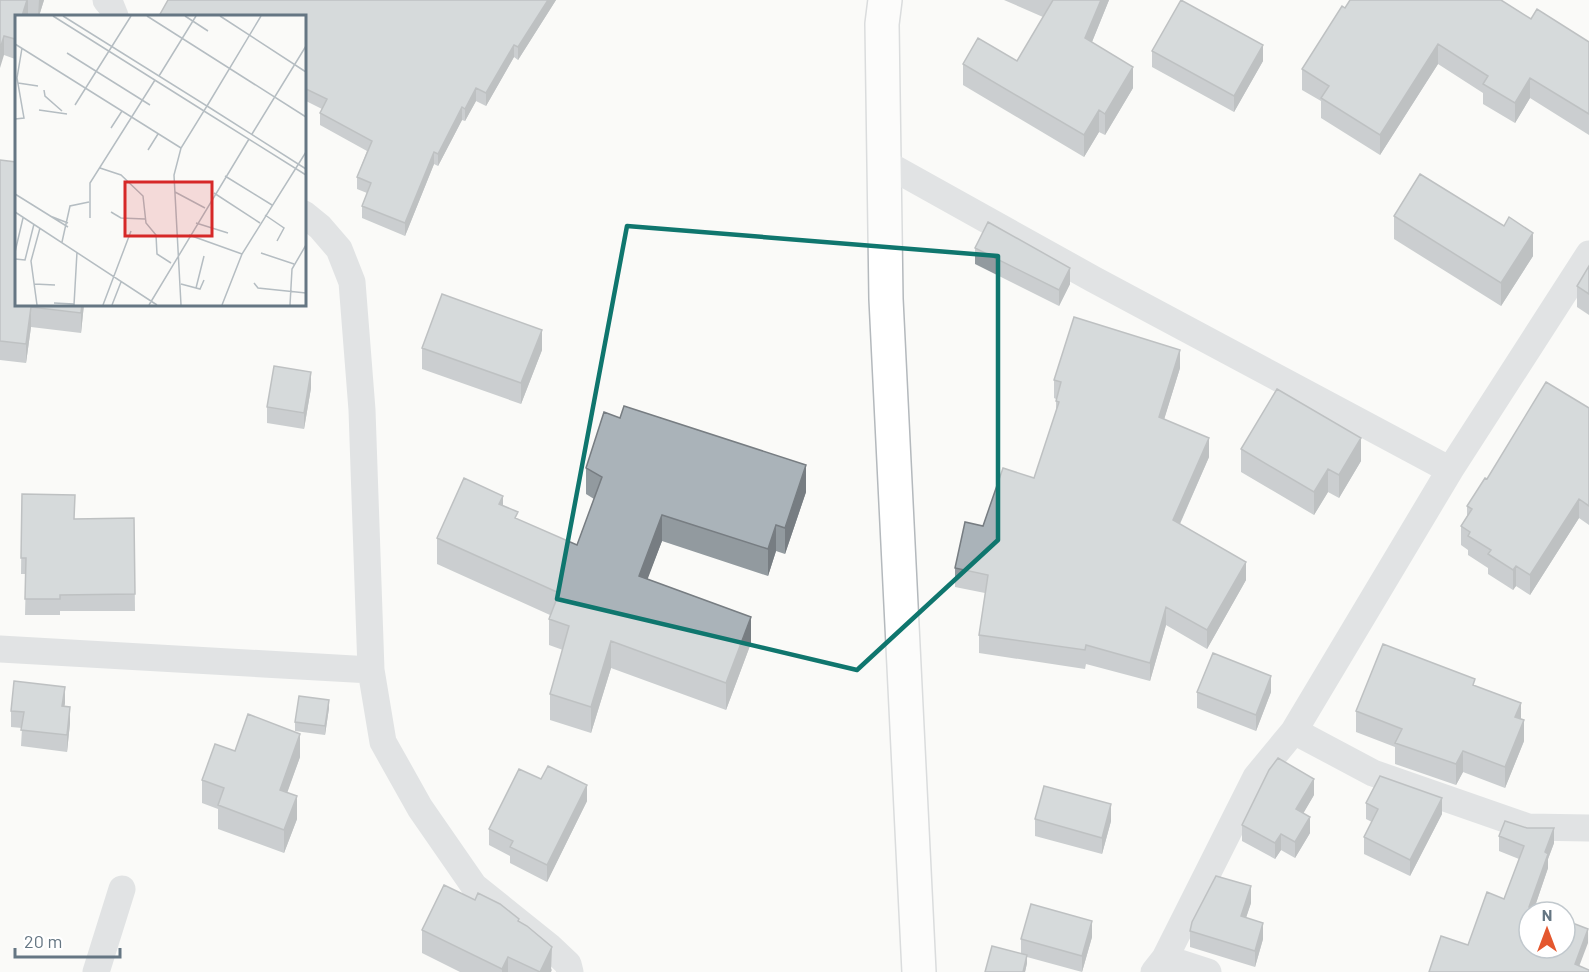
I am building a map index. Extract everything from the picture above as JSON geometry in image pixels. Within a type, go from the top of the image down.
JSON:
[{"type":"highway","points":[[885,0],[882,24],[886,299],[919,972]]},
{"type":"street","points":[[106,0],[115,15]]},
{"type":"street","points":[[884,162],[1104,285],[1450,470]]},
{"type":"street","points":[[306,216],[320,227],[339,249],[352,282],[362,410],[370,670],[383,742],[420,808],[474,886],[550,947],[568,964],[570,972]]},
{"type":"street","points":[[1208,972],[1160,965],[1256,777],[1294,731],[1450,470],[1589,254]]},
{"type":"street","points":[[0,649],[370,670]]},
{"type":"street","points":[[1294,731],[1373,773],[1528,827],[1589,828]]},
{"type":"street","points":[[96,972],[122,889]]},
{"type":"highlighted area","points":[[627,226],[998,256],[998,540],[857,670],[557,599]]},
{"type":"building","points":[[0,0],[27,0],[22,15],[15,15],[15,39],[4,36],[0,49]]},
{"type":"building","points":[[168,0],[548,0],[518,47],[514,45],[486,93],[476,88],[465,109],[462,107],[438,154],[434,152],[405,223],[362,206],[371,183],[357,177],[372,141],[320,113],[327,99],[306,89],[306,15],[160,15]]},
{"type":"building","points":[[1053,0],[1101,0],[1085,38],[1133,67],[1105,114],[1099,110],[1084,135],[963,64],[978,38],[1017,61]]},
{"type":"building","points":[[1181,0],[1263,45],[1234,96],[1152,51]]},
{"type":"building","points":[[1350,0],[1501,0],[1531,19],[1537,9],[1589,42],[1589,114],[1530,78],[1515,103],[1483,84],[1488,76],[1438,44],[1380,135],[1321,98],[1329,86],[1302,69],[1342,6],[1345,8]]},
{"type":"building","points":[[0,160],[15,162],[15,306],[82,306],[81,313],[31,307],[26,344],[0,341]]},
{"type":"building","points":[[1420,174],[1504,226],[1509,217],[1533,233],[1501,283],[1394,216]]},
{"type":"building","points":[[988,222],[1070,268],[1059,290],[975,248]]},
{"type":"building","points":[[1589,266],[1589,294],[1577,286]]},
{"type":"building","points":[[442,294],[542,330],[521,383],[422,348]]},
{"type":"building","points":[[1074,317],[1180,350],[1159,417],[1209,438],[1173,520],[1246,562],[1207,630],[1166,607],[1150,663],[1086,645],[1085,650],[979,635],[988,575],[955,568],[965,522],[983,526],[1003,468],[1034,478],[1059,402],[1056,401],[1061,382],[1054,380]]},
{"type":"building","points":[[274,366],[311,372],[304,413],[267,407]]},
{"type":"building","points":[[1546,382],[1589,408],[1589,506],[1579,499],[1530,575],[1516,566],[1513,570],[1488,554],[1491,550],[1468,536],[1470,532],[1461,526],[1472,509],[1467,506],[1485,478],[1487,479]]},
{"type":"building","points":[[1277,389],[1361,438],[1339,475],[1328,469],[1314,492],[1241,449]]},
{"type":"building","points":[[624,406],[806,465],[785,528],[776,525],[768,549],[662,515],[639,576],[751,617],[726,683],[611,641],[591,707],[550,694],[569,626],[549,619],[559,593],[437,538],[464,478],[503,496],[499,504],[518,512],[515,518],[577,545],[602,477],[586,468],[604,412],[620,418]]},
{"type":"building","points":[[22,494],[75,495],[74,519],[134,518],[135,594],[60,595],[60,599],[25,599],[26,558],[21,558]]},
{"type":"building","points":[[1383,644],[1475,679],[1473,685],[1521,703],[1515,717],[1524,720],[1505,767],[1463,751],[1456,764],[1395,743],[1402,729],[1356,711]]},
{"type":"building","points":[[1213,653],[1271,676],[1256,715],[1197,692]]},
{"type":"building","points":[[14,681],[65,687],[62,706],[70,707],[67,735],[21,730],[24,712],[11,711]]},
{"type":"building","points":[[299,696],[329,700],[325,726],[295,722]]},
{"type":"building","points":[[248,714],[300,734],[280,790],[297,796],[284,830],[218,805],[224,788],[202,780],[215,744],[235,751]]},
{"type":"building","points":[[1278,758],[1314,779],[1296,809],[1310,817],[1295,842],[1281,834],[1275,843],[1242,825],[1269,770]]},
{"type":"building","points":[[548,766],[587,785],[547,865],[510,847],[513,841],[489,829],[519,769],[541,779]]},
{"type":"building","points":[[1380,776],[1442,798],[1410,860],[1364,837],[1378,809],[1366,803]]},
{"type":"building","points":[[1044,786],[1111,804],[1102,838],[1035,819]]},
{"type":"building","points":[[1505,821],[1527,828],[1554,828],[1545,852],[1548,854],[1532,900],[1517,900],[1517,960],[1576,960],[1575,964],[1589,972],[1429,972],[1441,936],[1468,945],[1487,892],[1504,899],[1524,846],[1499,836]]},
{"type":"building","points":[[1216,876],[1251,886],[1241,916],[1263,923],[1255,951],[1190,931],[1192,922]]},
{"type":"building","points":[[444,885],[475,900],[478,893],[500,904],[552,947],[540,972],[508,957],[502,969],[422,930]]},
{"type":"building","points":[[1031,904],[1092,921],[1082,956],[1021,939]]},
{"type":"building","points":[[1577,925],[1588,929],[1577,959]]},
{"type":"building","points":[[992,946],[1027,955],[1023,972],[985,972]]}]
